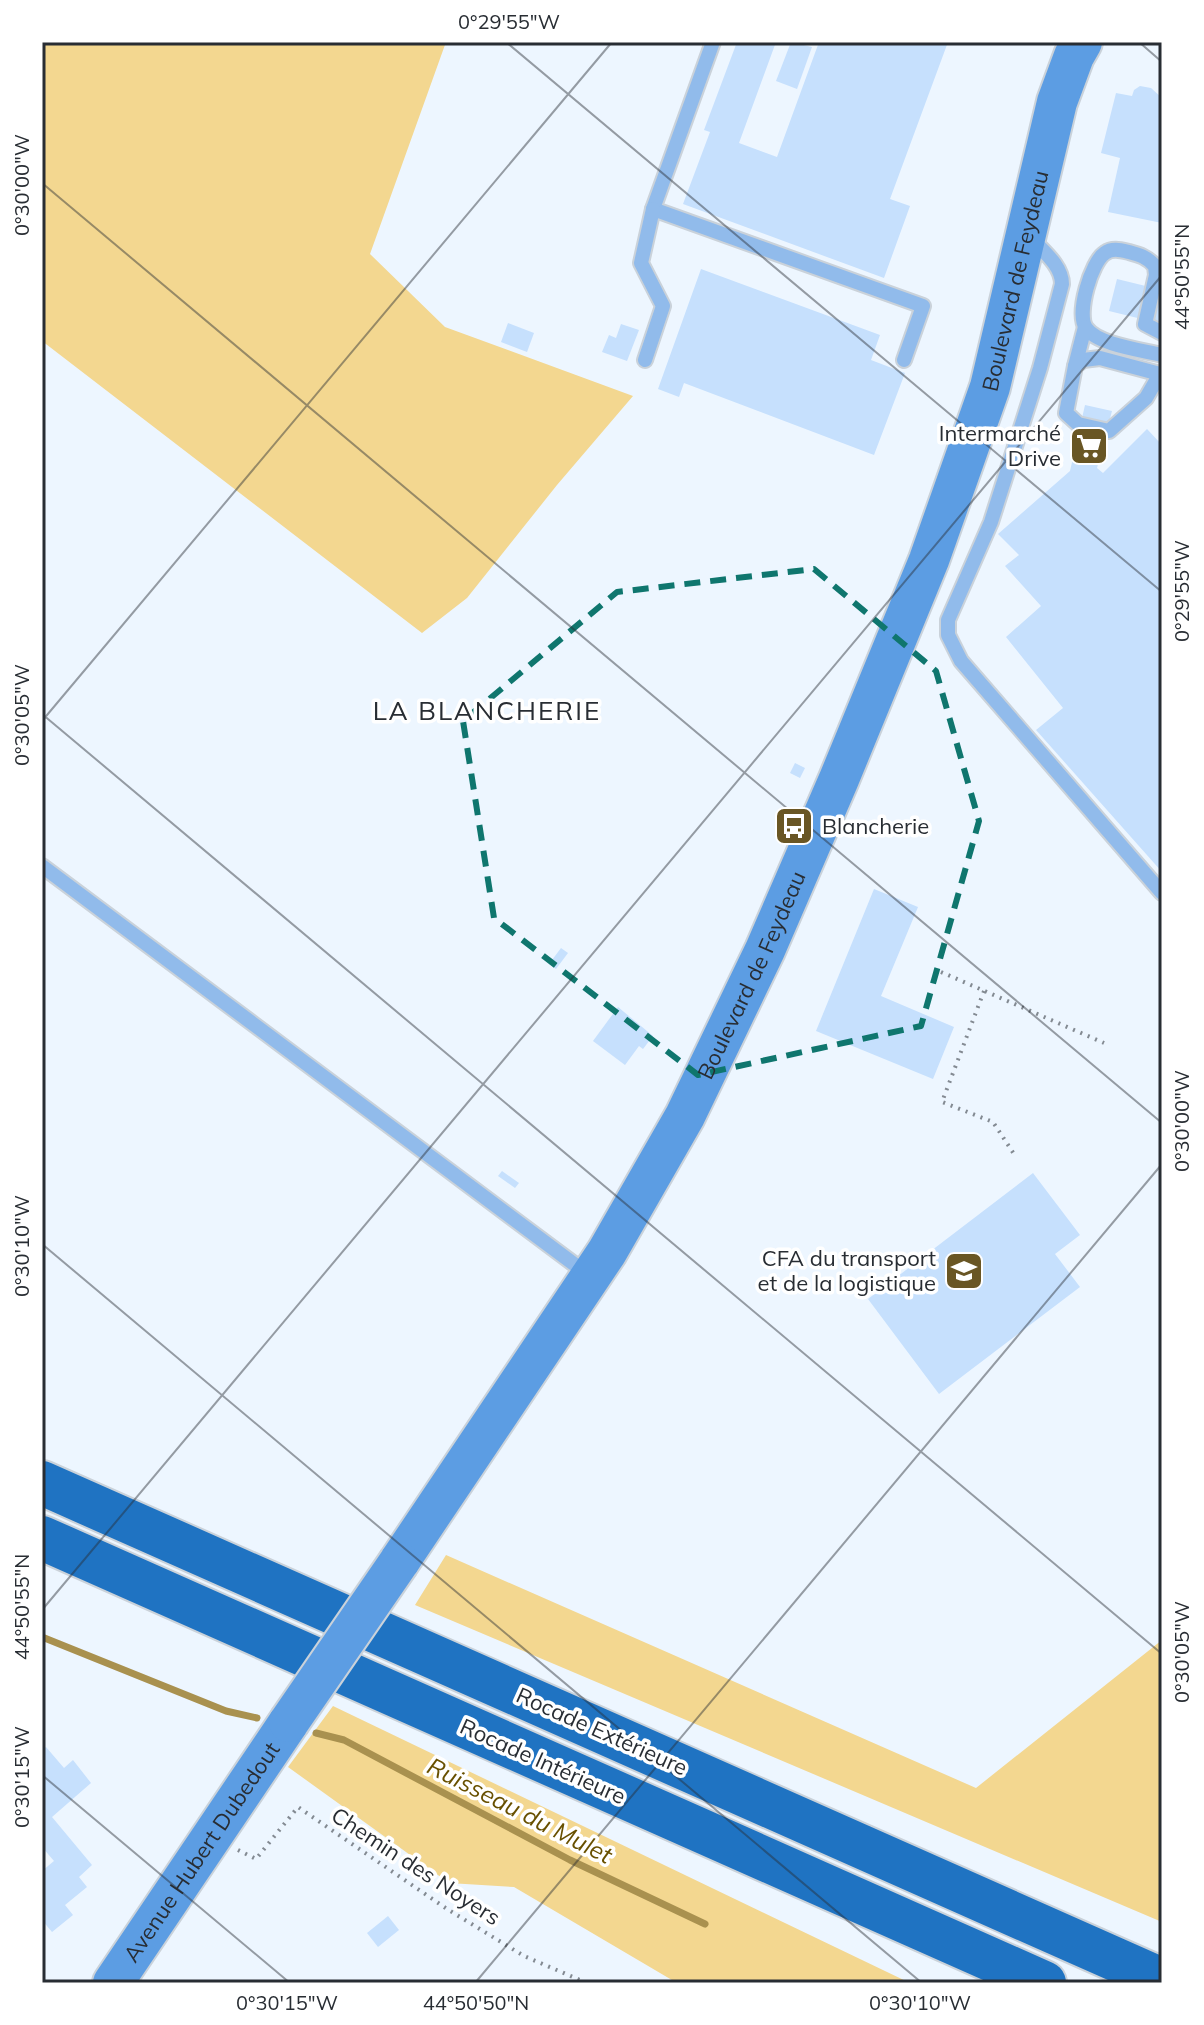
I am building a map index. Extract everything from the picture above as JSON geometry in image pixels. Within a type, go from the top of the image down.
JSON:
[{"type":"highway","name":"Rocade Extérieure","points":[[42,1483],[1162,1980]]},
{"type":"highway","name":"Rocade Intérieure","points":[[42,1538],[1044,1983]]},
{"type":"highway","points":[[852,1898],[997,1983]]},
{"type":"highway","points":[[1095,1950],[1162,1970]]},
{"type":"main road","name":"Boulevard de Feydeau","points":[[1057,102],[1061,42]]},
{"type":"main road","name":"Boulevard de Feydeau","points":[[399,1562],[591,1276],[685,1116],[765,950],[929,560],[990,387],[1057,102],[1082,42]]},
{"type":"main road","name":"Avenue Hubert Dubedout","points":[[113,1983],[399,1562]]},
{"type":"lane","points":[[645,360],[663,306],[641,263],[653,209],[713,42]]},
{"type":"lane","points":[[653,209],[923,306],[904,360]]},
{"type":"lane","points":[[1026,233],[1058,267],[1062,284],[1018,443],[991,522],[953,606],[948,635],[961,661],[1162,893]]},
{"type":"lane","points":[[1075,366],[1083,360],[1100,358],[1161,375],[1146,398],[1109,431],[1078,424],[1066,413],[1075,366],[1085,327],[1081,315],[1092,272],[1098,259],[1107,251],[1118,249],[1143,256],[1155,266],[1156,275],[1145,324],[1162,333]]},
{"type":"lane","points":[[1085,327],[1107,341],[1162,355]]},
{"type":"lane","points":[[42,866],[591,1276]]},
{"type":"path","points":[[941,972],[1104,1043]]},
{"type":"path","points":[[984,991],[942,1102],[993,1122],[1014,1154]]},
{"type":"path","name":"Chemin des Noyers","points":[[245,1855],[256,1859],[298,1807],[447,1909],[524,1956],[587,1983]]},
{"type":"highlighted area","points":[[814,569],[936,671],[979,821],[921,1026],[698,1075],[494,918],[463,721],[617,592]]},
{"type":"shaded area","points":[[42,42],[446,42],[370,254],[445,327],[633,396],[467,598],[422,633],[42,341]]},
{"type":"shaded area","points":[[446,1555],[976,1788],[1162,1640],[1162,1922],[415,1605]]},
{"type":"shaded area","points":[[333,1706],[910,1983],[677,1983],[514,1887],[449,1883],[288,1767]]},
{"type":"building","points":[[737,42],[776,42],[739,143],[777,157],[819,42],[948,42],[890,199],[910,206],[884,278],[683,204],[710,132],[704,130]]},
{"type":"building","points":[[791,42],[812,47],[797,89],[776,81]]},
{"type":"building","points":[[1140,86],[1151,88],[1162,98],[1162,223],[1108,212],[1120,158],[1101,153],[1116,93],[1132,96]]},
{"type":"building","points":[[701,269],[880,335],[871,360],[905,373],[874,455],[684,383],[679,397],[658,389]]},
{"type":"building","points":[[1117,279],[1162,290],[1162,324],[1109,311]]},
{"type":"building","points":[[508,323],[534,333],[527,352],[501,342]]},
{"type":"building","points":[[621,324],[639,330],[627,361],[602,352],[609,335],[616,338]]},
{"type":"building","points":[[1085,405],[1112,411],[1097,468],[1103,473],[1147,429],[1162,445],[1162,872],[1036,730],[1063,708],[1006,637],[1041,606],[1005,566],[1019,555],[998,534],[1070,471]]},
{"type":"building","points":[[795,763],[805,768],[800,778],[790,773]]},
{"type":"building","points":[[874,889],[918,907],[881,996],[954,1027],[933,1079],[816,1031]]},
{"type":"building","points":[[561,948],[568,953],[556,969],[549,964]]},
{"type":"building","points":[[618,1007],[653,1036],[643,1049],[639,1046],[625,1065],[593,1041]]},
{"type":"building","points":[[502,1171],[519,1183],[515,1188],[498,1176]]},
{"type":"building","points":[[1033,1173],[1080,1235],[1055,1254],[1080,1287],[939,1394],[868,1299]]},
{"type":"building","points":[[46,1747],[64,1768],[73,1760],[91,1783],[52,1817],[92,1865],[79,1877],[87,1887],[65,1905],[73,1915],[52,1932],[42,1920],[42,1871],[54,1861],[42,1847],[42,1750]]},
{"type":"building","points":[[388,1916],[399,1930],[378,1947],[367,1933]]},
{"type":"waterway","name":"Ruisseau du Mulet","points":[[42,1637],[226,1711],[257,1718]]},
{"type":"waterway","name":"Ruisseau du Mulet","points":[[316,1733],[344,1740],[570,1860],[705,1924]]},
{"type":"place","name":"Intermarché Drive","points":[[1089,446]]},
{"type":"place","name":"Blancherie","points":[[794,826]]},
{"type":"place","name":"CFA du transport et de la logistique","points":[[964,1271]]},
{"type":"district","name":"LA BLANCHERIE","points":[[487,710]]}]
